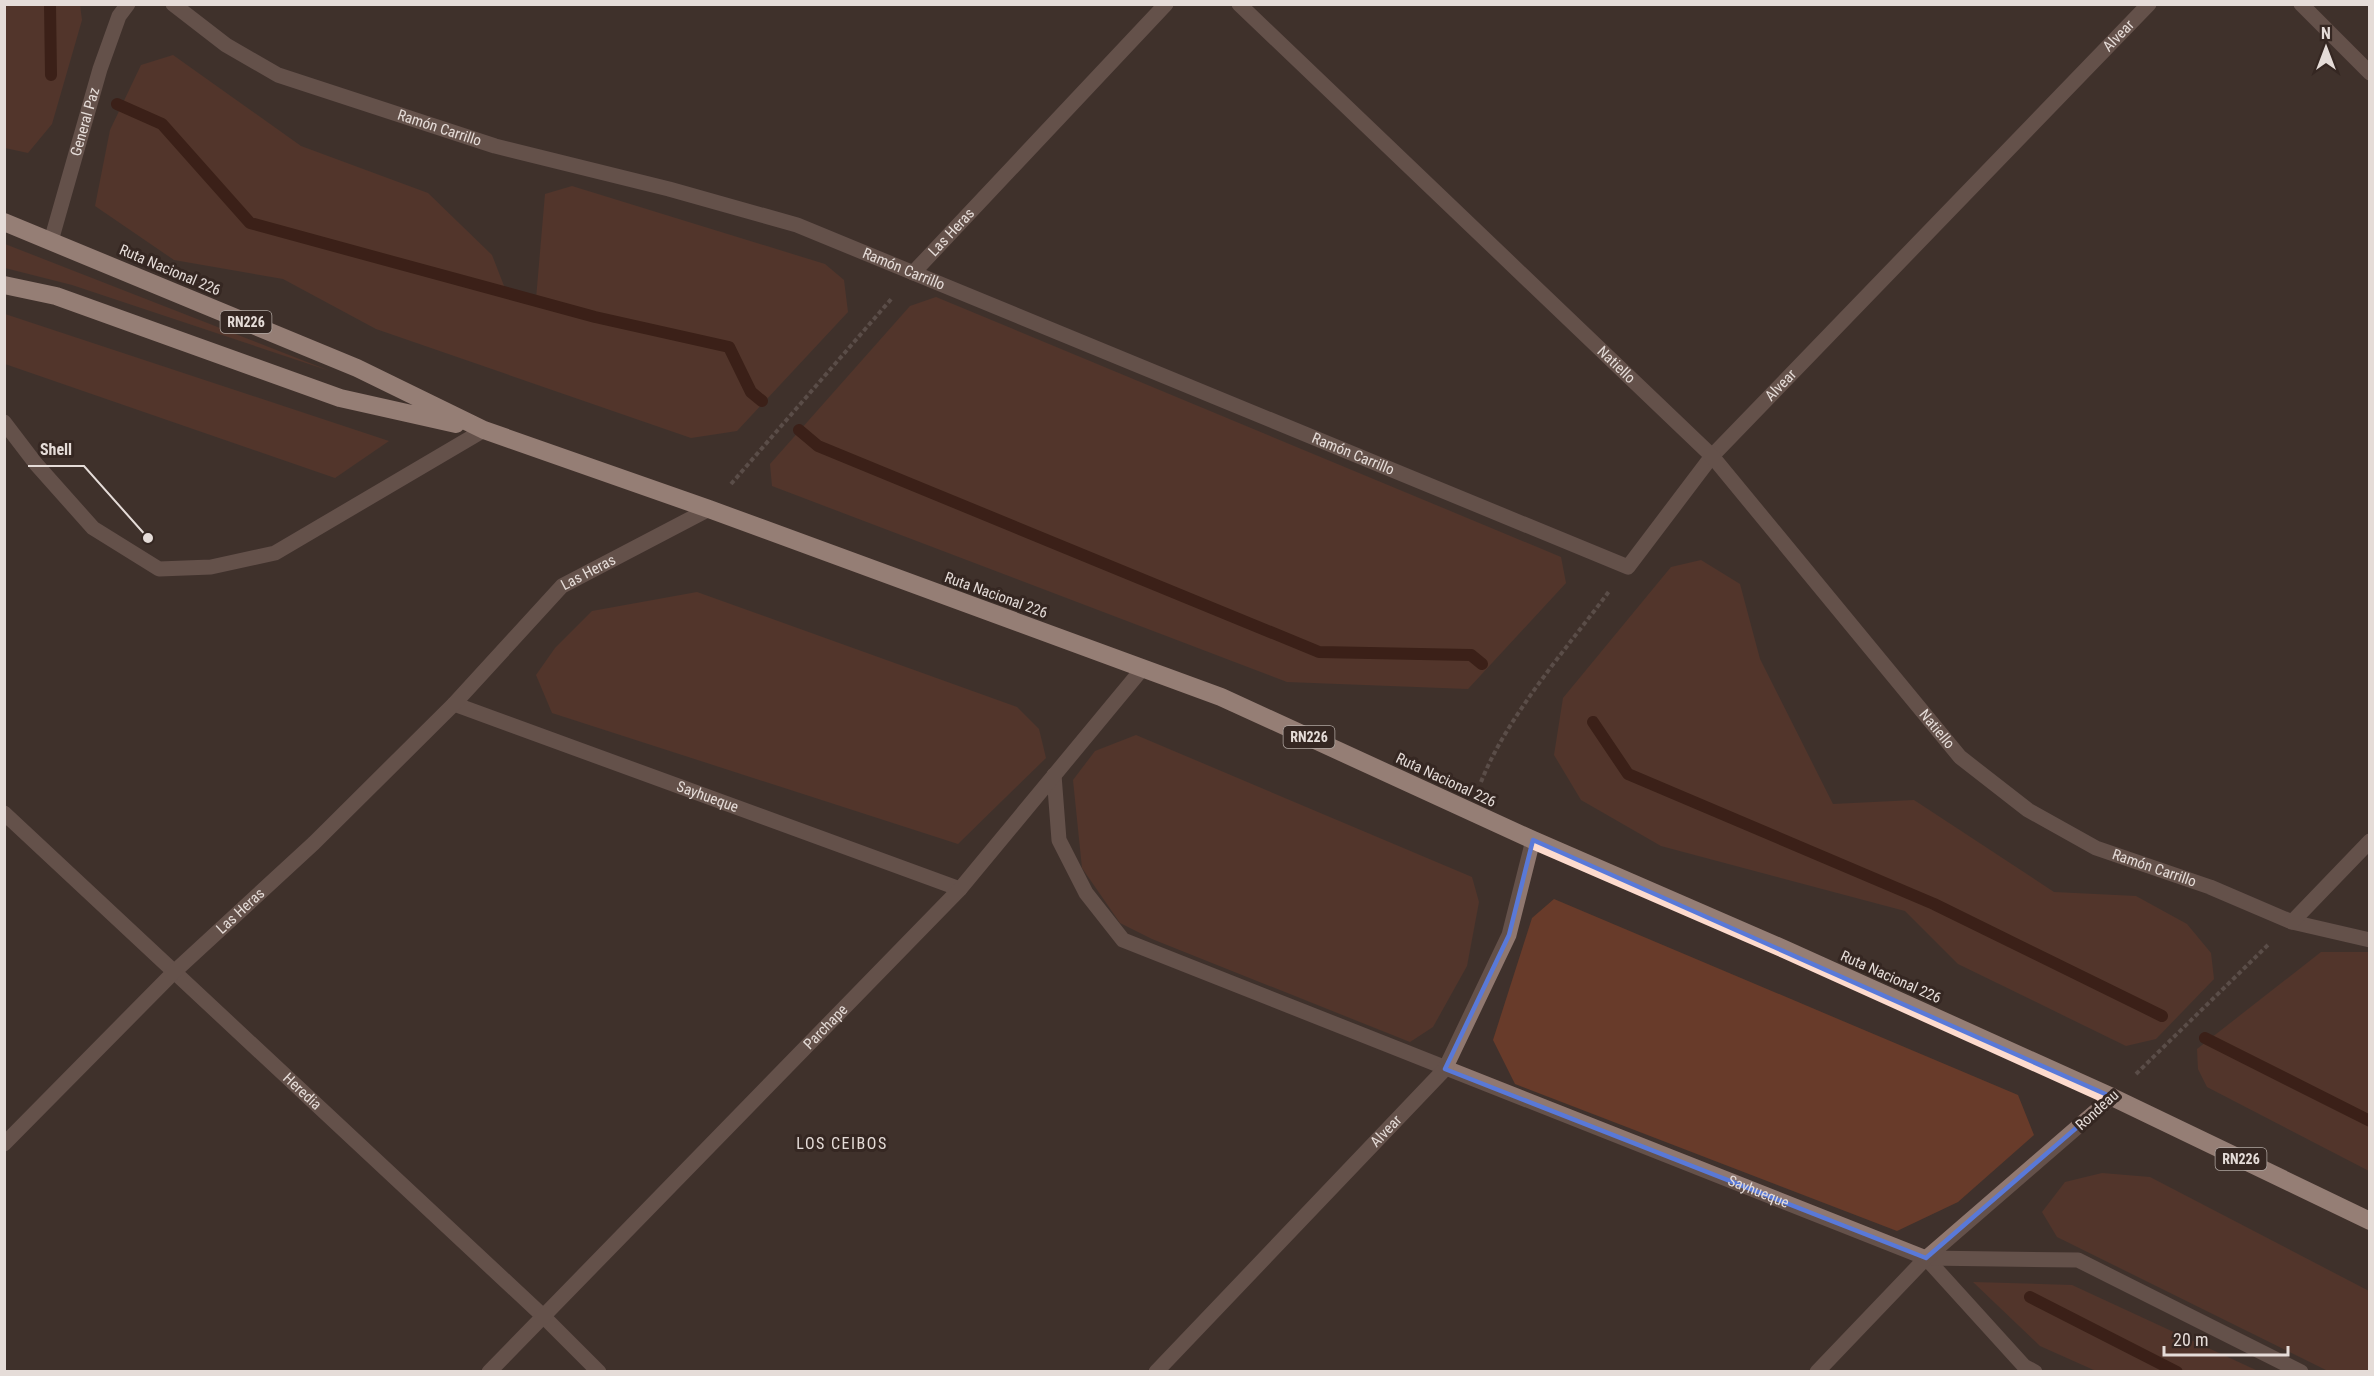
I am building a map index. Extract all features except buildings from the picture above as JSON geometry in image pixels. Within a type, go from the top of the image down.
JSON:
[{"type":"highway","name":"Ruta Nacional 226","points":[[4,222],[357,368],[484,430],[708,509],[1221,697],[1533,840],[1784,949],[2112,1098],[2370,1221]]},
{"type":"highway","name":"Ruta Nacional 226","points":[[4,285],[56,296],[340,398],[484,430]]},
{"type":"street","name":"General Paz","points":[[51,241],[100,69],[119,16],[128,4]]},
{"type":"street","name":"Ramón Carrillo","points":[[173,4],[226,45],[278,75],[495,146],[669,189],[797,225],[1628,567]]},
{"type":"street","name":"Las Heras","points":[[913,273],[1166,4]]},
{"type":"street","name":"Natiello","points":[[1239,4],[1712,456],[1960,757]]},
{"type":"street","name":"Alvear","points":[[1628,567],[1712,456],[2149,4]]},
{"type":"street","points":[[2301,4],[2370,73]]},
{"type":"street","points":[[4,423],[36,464],[93,528],[159,568],[211,567],[275,553],[484,430]]},
{"type":"street","name":"Las Heras","points":[[4,1144],[174,972],[314,843],[454,704],[562,586],[708,509]]},
{"type":"street","name":"Parchape","points":[[489,1371],[960,889],[1143,668]]},
{"type":"street","name":"Sayhueque","points":[[454,704],[960,889]]},
{"type":"street","name":"Ramón Carrillo","points":[[1960,757],[2028,810],[2096,848],[2210,887],[2292,922],[2370,940]]},
{"type":"street","name":"Sayhueque","points":[[1054,776],[1059,840],[1086,893],[1123,940],[1926,1258],[2024,1366],[2036,1371]]},
{"type":"street","name":"Heredia","points":[[4,813],[543,1316],[599,1371]]},
{"type":"street","name":"Alvear","points":[[1156,1371],[1445,1069],[1509,935],[1533,840]]},
{"type":"street","points":[[2292,922],[2370,841]]},
{"type":"street","name":"Rondeau","points":[[1817,1371],[1926,1258],[2112,1098]]},
{"type":"street","points":[[1926,1258],[2078,1260],[2301,1371]]},
{"type":"path","points":[[708,509],[913,273]]},
{"type":"path","points":[[1470,811],[1490,760],[1520,712],[1628,567]]},
{"type":"path","name":"Rondeau","points":[[2112,1098],[2292,922]]},
{"type":"highlighted area","points":[[1533,840],[2112,1097],[1926,1258],[1445,1069],[1509,935]]},
{"type":"shaded area","points":[[5,4],[80,5],[82,20],[52,124],[28,153],[5,148]]},
{"type":"shaded area","points":[[173,55],[301,146],[428,193],[492,255],[506,291],[536,299],[545,194],[572,186],[825,264],[844,280],[848,312],[737,431],[691,438],[376,329],[283,279],[174,260],[95,206],[110,130],[141,65]]},
{"type":"shaded area","points":[[4,244],[330,371],[72,285],[5,268]]},
{"type":"shaded area","points":[[936,297],[1561,557],[1566,583],[1468,689],[1287,682],[772,486],[770,464],[910,306]]},
{"type":"shaded area","points":[[5,314],[389,441],[335,478],[5,364]]},
{"type":"shaded area","points":[[1701,560],[1740,584],[1760,659],[1833,804],[1914,800],[2054,892],[2136,896],[2187,924],[2211,953],[2214,979],[2156,1039],[2126,1046],[1958,964],[1905,911],[1661,846],[1581,800],[1554,755],[1563,698],[1671,567]]},
{"type":"shaded area","points":[[697,592],[1017,707],[1039,729],[1046,758],[958,844],[552,713],[536,675],[555,648],[592,611]]},
{"type":"shaded area","points":[[1136,735],[1472,877],[1479,902],[1467,966],[1433,1027],[1410,1042],[1152,939],[1120,923],[1082,868],[1073,780],[1095,751]]},
{"type":"shaded area","points":[[1554,899],[2018,1095],[2034,1135],[1958,1202],[1897,1231],[1515,1084],[1493,1040],[1532,918]]},
{"type":"shaded area","points":[[2321,952],[2369,952],[2369,1171],[2207,1087],[2198,1069],[2197,1049]]},
{"type":"shaded area","points":[[2102,1173],[2150,1177],[2369,1291],[2369,1371],[2328,1371],[2057,1237],[2042,1212],[2065,1182]]},
{"type":"shaded area","points":[[1973,1282],[2072,1285],[2258,1371],[2096,1371],[2040,1346]]},
{"type":"waterway","points":[[50,4],[51,75]]},
{"type":"waterway","points":[[117,104],[162,124],[250,223],[595,317],[729,347],[751,392],[762,401]]},
{"type":"waterway","points":[[799,430],[818,446],[1319,652],[1471,655],[1482,664]]},
{"type":"waterway","points":[[1593,722],[1628,774],[1934,904],[2162,1016]]},
{"type":"waterway","points":[[2205,1038],[2370,1121]]},
{"type":"waterway","points":[[2030,1297],[2177,1372]]},
{"type":"place","name":"Shell","points":[[148,538]]},
{"type":"district","name":"LOS CEIBOS","points":[[842,1143]]}]
